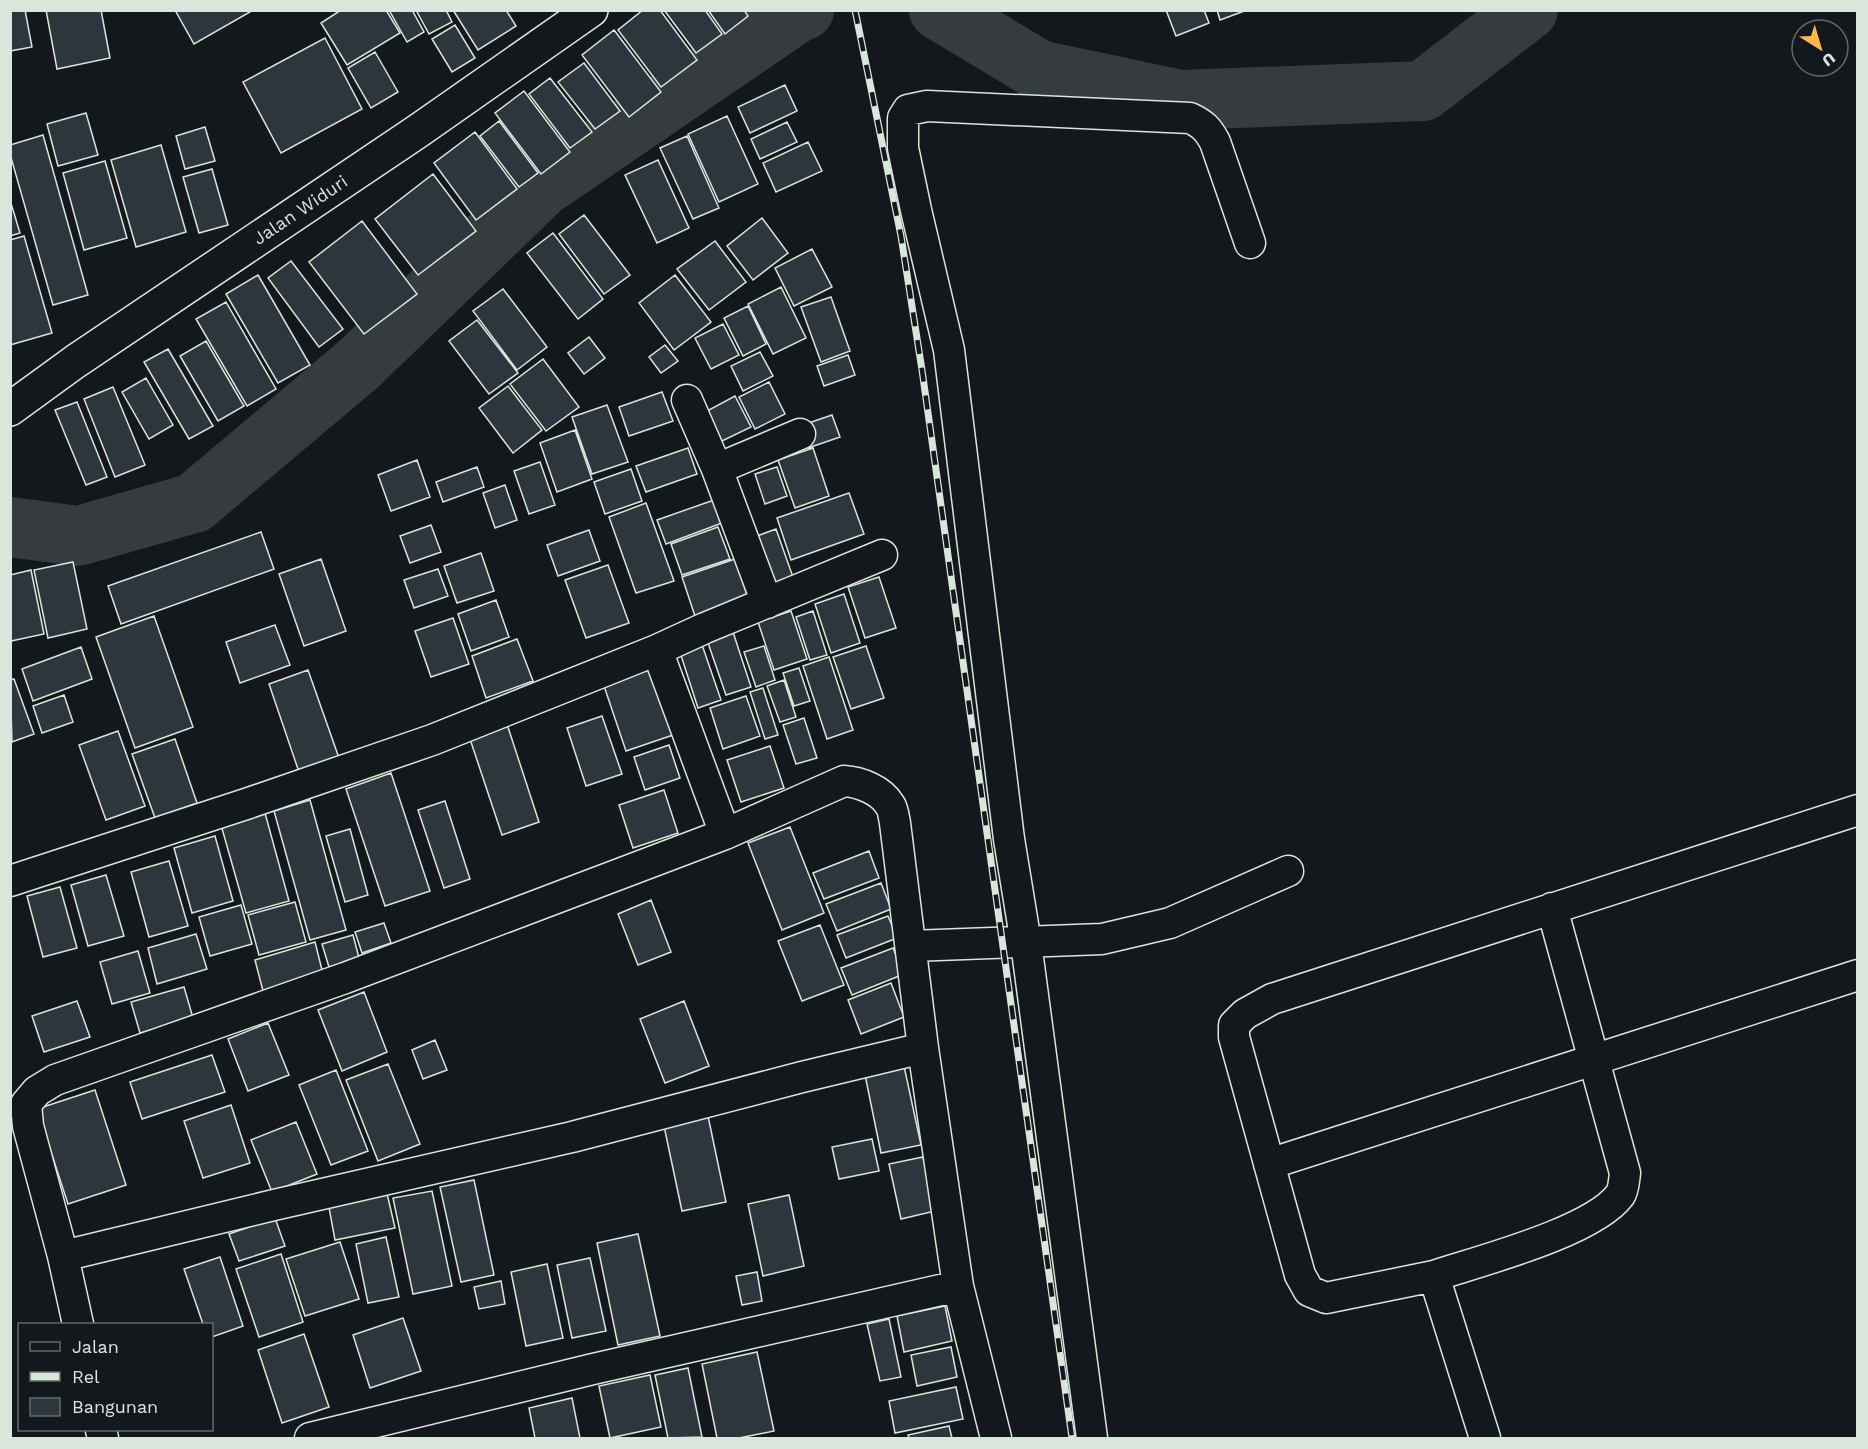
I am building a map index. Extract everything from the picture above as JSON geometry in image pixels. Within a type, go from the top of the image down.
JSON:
[{"type":"main road","name":"Jalan Widuri","points":[[10,410],[76,361],[418,131],[591,10]]},
{"type":"street","points":[[1092,1438],[1026,943],[1008,828],[950,350],[905,158],[903,118],[908,110],[927,106],[1190,118],[1202,123],[1209,130],[1215,142],[1250,243]]},
{"type":"street","points":[[687,400],[717,469],[767,603]]},
{"type":"street","points":[[717,469],[800,434]]},
{"type":"street","points":[[10,881],[432,740],[657,650],[882,555]]},
{"type":"street","points":[[657,650],[725,834]]},
{"type":"street","points":[[78,1323],[63,1256],[28,1126],[26,1104],[37,1091],[55,1080],[345,978],[725,834],[844,781],[857,782],[876,791],[890,804],[895,823],[923,1048],[958,1286],[996,1438]]},
{"type":"street","points":[[1552,908],[1626,1173],[1622,1193],[1609,1207],[1591,1219],[1539,1241],[1434,1276],[1326,1298],[1309,1291],[1300,1275],[1233,1037],[1234,1025],[1245,1014],[1272,999],[1552,908],[1857,810]]},
{"type":"street","points":[[911,946],[1102,939],[1170,923],[1288,871]]},
{"type":"street","points":[[1269,1164],[1857,975]]},
{"type":"street","points":[[63,1256],[572,1137],[923,1048]]},
{"type":"street","points":[[1434,1276],[1485,1438]]},
{"type":"street","points":[[310,1438],[605,1366],[958,1286]]},
{"type":"building","points":[[10,10],[25,10],[32,47],[10,51]]},
{"type":"building","points":[[46,10],[101,10],[110,58],[57,69]]},
{"type":"building","points":[[175,10],[249,10],[250,12],[194,44]]},
{"type":"building","points":[[341,10],[386,10],[400,33],[347,65],[321,23]]},
{"type":"building","points":[[389,10],[412,10],[424,32],[407,42]]},
{"type":"building","points":[[416,10],[446,10],[452,22],[429,34]]},
{"type":"building","points":[[453,10],[506,10],[516,26],[478,50]]},
{"type":"building","points":[[643,10],[660,10],[697,60],[661,87],[618,30]]},
{"type":"building","points":[[664,10],[705,10],[722,34],[696,53]]},
{"type":"building","points":[[708,10],[744,10],[748,16],[725,34]]},
{"type":"building","points":[[1166,10],[1204,10],[1209,23],[1176,36]]},
{"type":"building","points":[[1217,10],[1247,10],[1220,20]]},
{"type":"building","points":[[455,25],[475,58],[452,72],[432,39]]},
{"type":"building","points":[[614,30],[661,92],[629,117],[582,55]]},
{"type":"building","points":[[325,38],[362,109],[281,153],[243,82]]},
{"type":"building","points":[[375,52],[398,92],[371,108],[348,68]]},
{"type":"building","points":[[584,63],[620,111],[595,129],[558,82]]},
{"type":"building","points":[[550,78],[592,132],[570,148],[529,94]]},
{"type":"building","points":[[785,85],[797,111],[750,133],[738,107]]},
{"type":"building","points":[[524,91],[570,152],[541,174],[495,113]]},
{"type":"building","points":[[86,113],[98,155],[58,166],[47,124]]},
{"type":"building","points":[[727,116],[758,184],[719,202],[688,134]]},
{"type":"building","points":[[499,121],[538,173],[519,187],[480,136]]},
{"type":"building","points":[[787,122],[797,142],[760,159],[751,139]]},
{"type":"building","points":[[205,127],[215,161],[185,169],[176,136]]},
{"type":"building","points":[[475,132],[517,189],[476,220],[434,163]]},
{"type":"building","points":[[43,135],[88,295],[53,305],[10,154],[10,145]]},
{"type":"building","points":[[687,136],[719,208],[693,219],[660,148]]},
{"type":"building","points":[[808,142],[822,171],[776,192],[763,163]]},
{"type":"building","points":[[161,145],[186,232],[136,247],[111,160]]},
{"type":"building","points":[[658,160],[689,228],[657,243],[625,175]]},
{"type":"building","points":[[105,161],[127,238],[84,250],[63,173]]},
{"type":"building","points":[[212,169],[228,225],[199,233],[183,177]]},
{"type":"building","points":[[433,174],[476,231],[418,275],[375,219]]},
{"type":"building","points":[[10,200],[20,233],[10,236]]},
{"type":"building","points":[[584,215],[630,275],[604,294],[559,234]]},
{"type":"building","points":[[762,218],[788,253],[753,280],[727,246]]},
{"type":"building","points":[[362,221],[417,294],[364,334],[309,262]]},
{"type":"building","points":[[553,233],[603,299],[578,319],[527,253]]},
{"type":"building","points":[[24,236],[52,333],[10,345],[10,240]]},
{"type":"building","points":[[715,241],[746,282],[709,310],[677,269]]},
{"type":"building","points":[[812,249],[832,287],[794,306],[775,268]]},
{"type":"building","points":[[291,261],[343,329],[319,347],[268,278]]},
{"type":"building","points":[[258,275],[310,365],[278,383],[226,294]]},
{"type":"building","points":[[675,275],[711,322],[674,350],[639,303]]},
{"type":"building","points":[[781,287],[806,338],[773,354],[748,304]]},
{"type":"building","points":[[503,289],[547,347],[517,370],[473,311]]},
{"type":"building","points":[[831,297],[850,351],[821,362],[801,307]]},
{"type":"building","points":[[226,302],[276,389],[247,406],[196,319]]},
{"type":"building","points":[[748,306],[766,344],[743,356],[724,318]]},
{"type":"building","points":[[477,320],[518,373],[489,394],[449,341]]},
{"type":"building","points":[[723,324],[739,355],[711,369],[695,338]]},
{"type":"building","points":[[589,337],[605,358],[584,374],[568,353]]},
{"type":"building","points":[[206,341],[244,406],[218,421],[180,356]]},
{"type":"building","points":[[665,345],[678,361],[661,373],[649,357]]},
{"type":"building","points":[[168,349],[213,426],[189,439],[144,362]]},
{"type":"building","points":[[760,352],[773,376],[743,391],[731,366]]},
{"type":"building","points":[[848,355],[855,375],[824,386],[817,366]]},
{"type":"building","points":[[543,359],[579,407],[546,431],[510,384]]},
{"type":"building","points":[[146,378],[173,425],[149,439],[122,392]]},
{"type":"building","points":[[769,382],[785,414],[755,429],[739,397]]},
{"type":"building","points":[[508,386],[542,430],[513,453],[479,408]]},
{"type":"building","points":[[113,387],[145,465],[115,477],[84,399]]},
{"type":"building","points":[[662,392],[673,421],[629,436],[619,407]]},
{"type":"building","points":[[735,396],[751,427],[722,441],[707,411]]},
{"type":"building","points":[[77,402],[107,477],[86,485],[55,410]]},
{"type":"building","points":[[607,405],[628,462],[592,474],[572,417]]},
{"type":"building","points":[[832,415],[840,437],[808,448],[800,426]]},
{"type":"building","points":[[575,430],[592,479],[557,492],[540,443]]},
{"type":"building","points":[[688,448],[697,474],[646,492],[636,466]]},
{"type":"building","points":[[813,448],[829,496],[795,508],[778,460]]},
{"type":"building","points":[[417,460],[430,497],[391,511],[378,475]]},
{"type":"building","points":[[540,462],[555,505],[529,514],[514,471]]},
{"type":"building","points":[[477,467],[484,487],[443,502],[436,482]]},
{"type":"building","points":[[777,467],[787,496],[765,504],[755,474]]},
{"type":"building","points":[[631,469],[642,501],[605,514],[594,482]]},
{"type":"building","points":[[505,485],[517,520],[495,528],[483,493]]},
{"type":"building","points":[[849,493],[864,534],[791,560],[777,518]]},
{"type":"building","points":[[714,500],[722,523],[666,544],[657,520]]},
{"type":"building","points":[[646,503],[674,581],[636,593],[609,517]]},
{"type":"building","points":[[431,525],[441,552],[410,563],[400,536]]},
{"type":"building","points":[[718,527],[730,559],[682,575],[671,544]]},
{"type":"building","points":[[776,529],[793,577],[775,584],[757,536]]},
{"type":"building","points":[[589,530],[600,561],[558,576],[547,545]]},
{"type":"building","points":[[261,532],[274,569],[121,624],[108,586]]},
{"type":"building","points":[[481,553],[494,591],[457,603],[444,566]]},
{"type":"building","points":[[321,559],[346,631],[304,646],[279,574]]},
{"type":"building","points":[[735,559],[748,598],[695,616],[682,577]]},
{"type":"building","points":[[73,562],[87,629],[48,638],[34,570]]},
{"type":"building","points":[[608,565],[629,623],[586,638],[565,580]]},
{"type":"building","points":[[438,569],[448,596],[414,608],[404,580]]},
{"type":"building","points":[[31,570],[44,634],[11,641],[10,575]]},
{"type":"building","points":[[879,577],[896,628],[865,638],[848,587]]},
{"type":"building","points":[[844,594],[860,643],[831,653],[815,604]]},
{"type":"building","points":[[496,600],[509,637],[471,651],[458,614]]},
{"type":"building","points":[[791,611],[807,659],[774,670],[758,622]]},
{"type":"building","points":[[813,611],[827,655],[810,660],[796,617]]},
{"type":"building","points":[[154,616],[193,727],[135,748],[96,637]]},
{"type":"building","points":[[453,618],[469,664],[431,677],[415,631]]},
{"type":"building","points":[[275,625],[290,665],[240,683],[226,642]]},
{"type":"building","points":[[733,632],[751,687],[726,695],[707,640]]},
{"type":"building","points":[[699,636],[721,700],[698,708],[677,643]]},
{"type":"building","points":[[517,639],[533,681],[486,698],[472,656]]},
{"type":"building","points":[[764,646],[775,680],[756,687],[744,652]]},
{"type":"building","points":[[866,646],[884,698],[851,709],[833,657]]},
{"type":"building","points":[[81,647],[92,679],[33,701],[22,669]]},
{"type":"building","points":[[829,657],[853,730],[827,739],[803,666]]},
{"type":"building","points":[[654,667],[676,734],[626,751],[603,683]]},
{"type":"building","points":[[799,668],[810,701],[794,706],[783,673]]},
{"type":"building","points":[[308,670],[339,758],[299,772],[269,684]]},
{"type":"building","points":[[14,679],[34,734],[12,742],[10,680]]},
{"type":"building","points":[[784,680],[796,717],[780,722],[767,686]]},
{"type":"building","points":[[763,688],[778,735],[765,739],[750,692]]},
{"type":"building","points":[[64,695],[73,722],[42,733],[33,706]]},
{"type":"building","points":[[746,696],[760,736],[723,749],[710,708]]},
{"type":"building","points":[[602,716],[622,774],[586,786],[567,728]]},
{"type":"building","points":[[505,718],[539,822],[502,835],[467,730]]},
{"type":"building","points":[[804,718],[817,758],[796,764],[783,725]]},
{"type":"building","points":[[118,731],[145,806],[106,820],[79,745]]},
{"type":"building","points":[[175,739],[197,803],[155,818],[132,754]]},
{"type":"building","points":[[669,745],[680,778],[645,790],[634,757]]},
{"type":"building","points":[[770,746],[784,788],[741,802],[727,760]]},
{"type":"building","points":[[391,773],[430,891],[385,906],[346,789]]},
{"type":"building","points":[[664,790],[678,833],[633,848],[619,805]]},
{"type":"building","points":[[310,800],[346,930],[310,940],[274,811]]},
{"type":"building","points":[[445,801],[470,879],[444,888],[418,810]]},
{"type":"building","points":[[265,813],[289,901],[246,913],[221,825]]},
{"type":"building","points":[[790,827],[824,913],[782,930],[748,843]]},
{"type":"building","points":[[350,829],[368,895],[345,902],[326,836]]},
{"type":"building","points":[[215,836],[233,901],[192,913],[174,848]]},
{"type":"building","points":[[869,851],[879,878],[824,899],[813,873]]},
{"type":"building","points":[[169,861],[188,926],[149,937],[131,872]]},
{"type":"building","points":[[106,875],[124,936],[88,946],[71,885]]},
{"type":"building","points":[[881,883],[891,909],[837,931],[826,904]]},
{"type":"building","points":[[60,887],[77,948],[43,957],[27,896]]},
{"type":"building","points":[[651,900],[671,952],[638,965],[618,914]]},
{"type":"building","points":[[295,902],[306,942],[259,955],[248,915]]},
{"type":"building","points":[[241,905],[252,944],[210,956],[199,917]]},
{"type":"building","points":[[888,916],[897,938],[846,958],[837,935]]},
{"type":"building","points":[[384,923],[391,943],[362,953],[355,932]]},
{"type":"building","points":[[820,925],[844,985],[802,1001],[778,941]]},
{"type":"building","points":[[196,934],[207,969],[157,984],[148,948]]},
{"type":"building","points":[[353,935],[359,958],[329,967],[322,944]]},
{"type":"building","points":[[315,942],[323,974],[263,991],[255,960]]},
{"type":"building","points":[[893,948],[904,974],[852,995],[841,968]]},
{"type":"building","points":[[138,951],[150,993],[112,1004],[100,962]]},
{"type":"building","points":[[891,983],[904,1017],[861,1034],[848,1000]]},
{"type":"building","points":[[184,987],[193,1018],[140,1033],[131,1002]]},
{"type":"building","points":[[364,992],[387,1052],[342,1071],[318,1010]]},
{"type":"building","points":[[77,1001],[90,1037],[44,1052],[32,1016]]},
{"type":"building","points":[[684,1001],[709,1066],[665,1083],[640,1019]]},
{"type":"building","points":[[268,1023],[289,1075],[248,1091],[228,1039]]},
{"type":"building","points":[[435,1040],[447,1070],[423,1079],[412,1050]]},
{"type":"building","points":[[212,1055],[225,1092],[142,1119],[130,1082]]},
{"type":"building","points":[[388,1064],[420,1144],[378,1161],[346,1080]]},
{"type":"building","points":[[904,1066],[921,1145],[881,1153],[865,1075]]},
{"type":"building","points":[[336,1070],[368,1151],[331,1165],[299,1085]]},
{"type":"building","points":[[95,1090],[126,1185],[68,1204],[37,1109]]},
{"type":"building","points":[[231,1105],[250,1163],[203,1178],[184,1121]]},
{"type":"building","points":[[708,1116],[726,1202],[682,1211],[664,1126]]},
{"type":"building","points":[[296,1122],[317,1174],[272,1192],[251,1140]]},
{"type":"building","points":[[872,1139],[879,1171],[839,1179],[832,1147]]},
{"type":"building","points":[[923,1157],[935,1211],[901,1219],[889,1164]]},
{"type":"building","points":[[474,1180],[494,1275],[461,1282],[440,1187]]},
{"type":"building","points":[[386,1189],[395,1228],[335,1240],[328,1202]]},
{"type":"building","points":[[432,1191],[452,1286],[413,1294],[393,1198]]},
{"type":"building","points":[[789,1195],[804,1266],[763,1276],[748,1204]]},
{"type":"building","points":[[275,1218],[285,1246],[239,1261],[229,1234]]},
{"type":"building","points":[[638,1234],[660,1336],[618,1345],[597,1243]]},
{"type":"building","points":[[386,1237],[399,1297],[368,1303],[356,1244]]},
{"type":"building","points":[[340,1242],[359,1299],[305,1316],[286,1259]]},
{"type":"building","points":[[281,1254],[303,1322],[259,1337],[236,1269]]},
{"type":"building","points":[[220,1257],[243,1326],[213,1337],[213,1323],[203,1323],[184,1269]]},
{"type":"building","points":[[590,1258],[606,1331],[572,1338],[557,1265]]},
{"type":"building","points":[[547,1264],[563,1338],[526,1346],[511,1272]]},
{"type":"building","points":[[757,1272],[762,1301],[742,1305],[736,1276]]},
{"type":"building","points":[[501,1281],[505,1304],[479,1309],[474,1287]]},
{"type":"building","points":[[945,1306],[952,1341],[904,1352],[897,1316]]},
{"type":"building","points":[[403,1318],[421,1371],[370,1388],[353,1335]]},
{"type":"building","points":[[889,1319],[901,1377],[880,1381],[867,1324]]},
{"type":"building","points":[[304,1334],[329,1407],[282,1423],[258,1350]]},
{"type":"building","points":[[951,1347],[957,1377],[917,1386],[911,1355]]},
{"type":"building","points":[[757,1352],[774,1431],[739,1438],[717,1438],[702,1364]]},
{"type":"building","points":[[688,1368],[702,1437],[668,1438],[655,1375]]},
{"type":"building","points":[[650,1375],[661,1427],[610,1438],[599,1386]]},
{"type":"building","points":[[956,1387],[963,1419],[895,1433],[889,1401]]},
{"type":"building","points":[[572,1398],[580,1438],[535,1438],[529,1408]]},
{"type":"building","points":[[949,1426],[952,1438],[909,1438],[908,1435]]},
{"type":"waterway","points":[[10,527],[78,536],[194,503],[360,363],[542,187],[804,10]]},
{"type":"waterway","points":[[939,10],[1039,70],[1181,100],[1423,91],[1528,10]]},
{"type":"railway","points":[[855,10],[901,236],[922,370],[1072,1438]]}]
